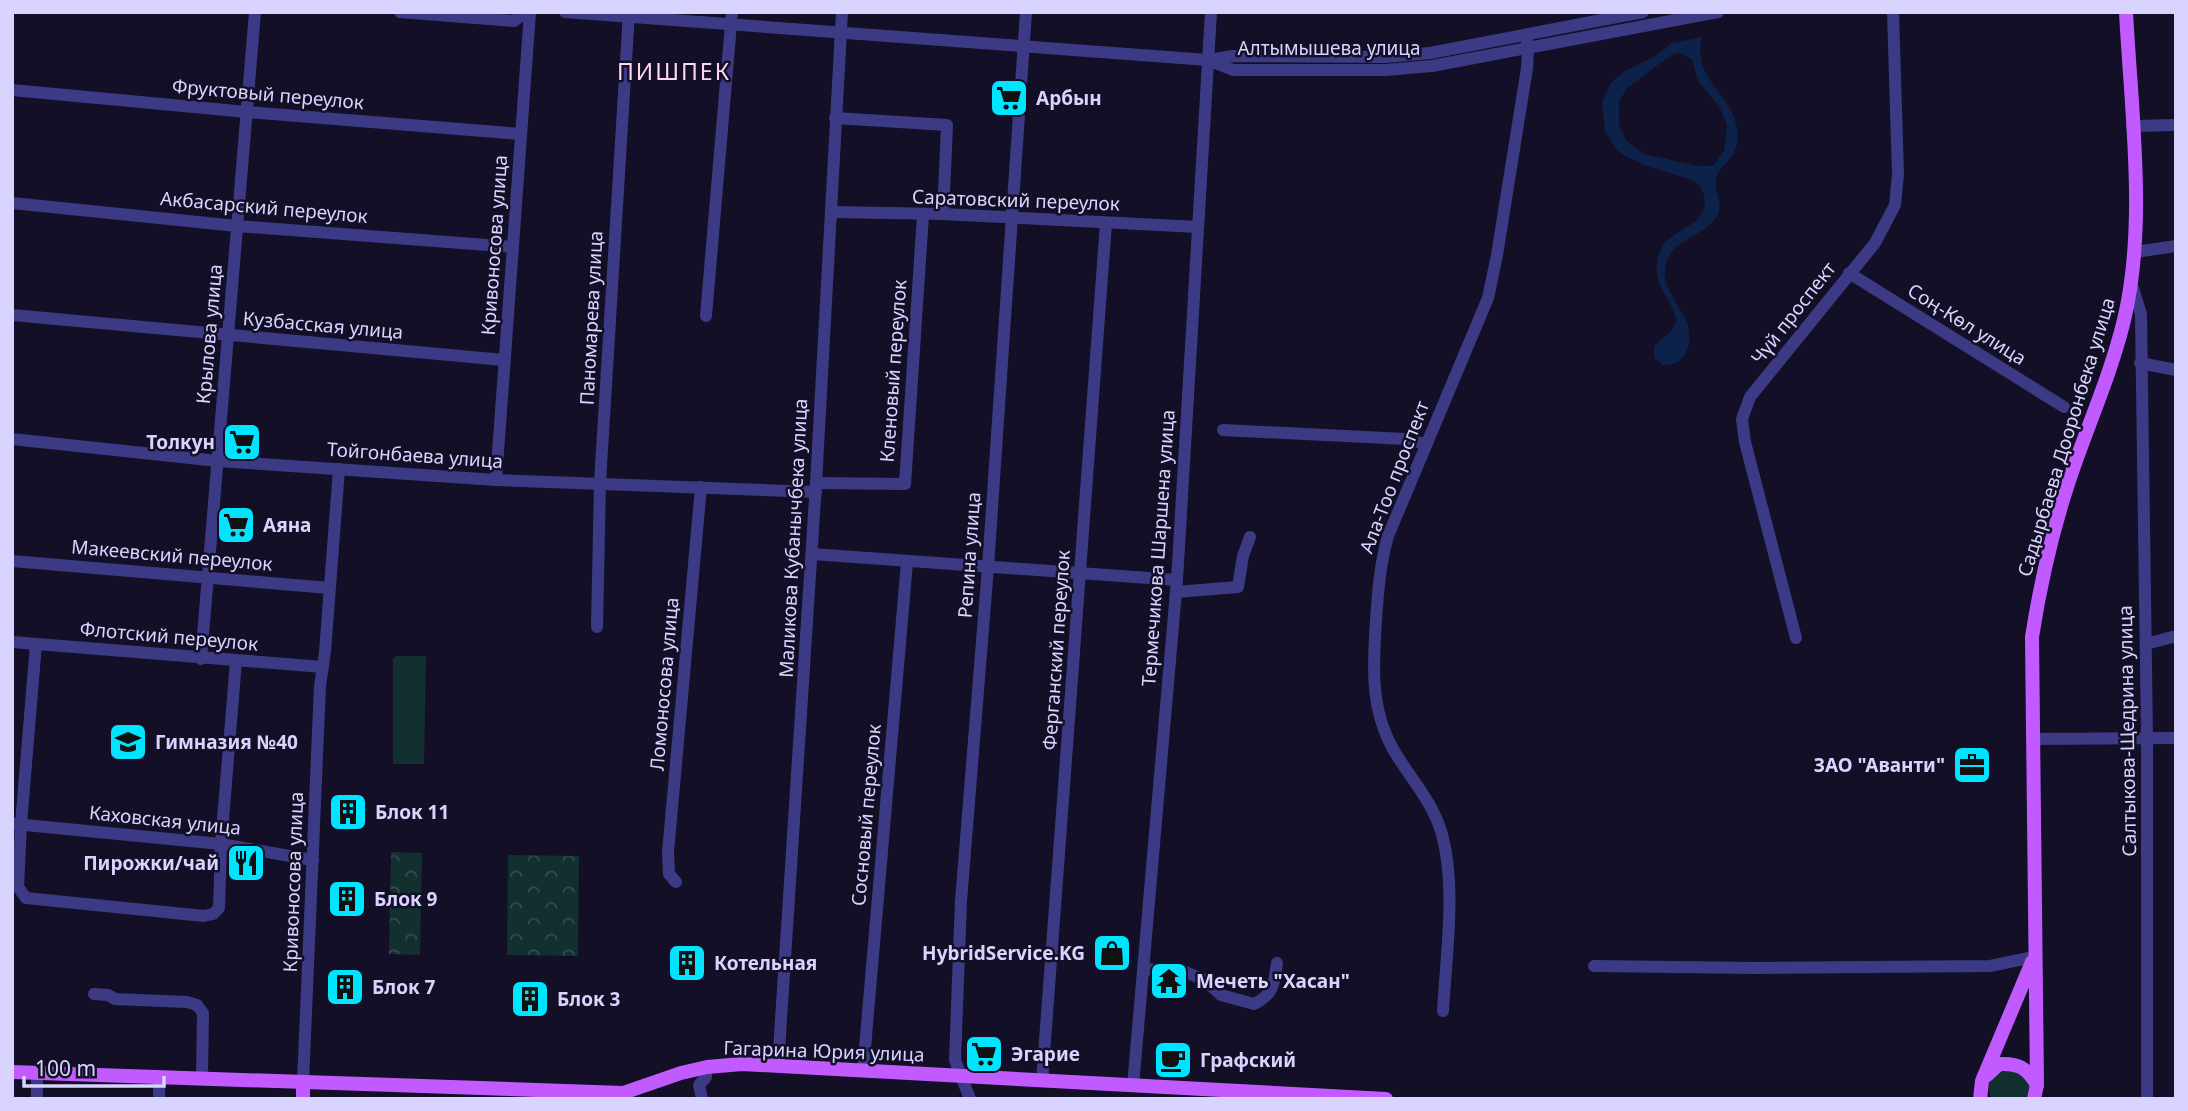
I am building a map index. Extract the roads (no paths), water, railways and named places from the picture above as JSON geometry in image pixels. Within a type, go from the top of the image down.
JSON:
[{"type":"main road","name":"Садырбаева Дооронбека улица","points":[[2035,1092],[2032,637],[2044,566],[2068,485],[2107,376],[2124,320],[2131,281],[2136,216],[2126,12]]},
{"type":"main road","name":"Садырбаева Дооронбека улица","points":[[1980,1099],[1982,1081],[2034,957]]},
{"type":"main road","points":[[1982,1081],[1999,1064],[2011,1063],[2029,1071],[2035,1092]]},
{"type":"main road","name":"Гагарина Юрия улица","points":[[12,1072],[622,1096],[681,1073],[706,1067],[742,1064],[1386,1099]]},
{"type":"main road","name":"Кривоносова улица","points":[[303,1082],[303,1099]]},
{"type":"street","name":"Крылова улица","points":[[201,659],[255,12]]},
{"type":"street","points":[[400,12],[514,21],[528,12]]},
{"type":"street","name":"Кривоносова улица","points":[[496,480],[528,12]]},
{"type":"street","points":[[565,12],[731,18],[840,32],[1208,60]]},
{"type":"street","name":"Маликова Кубанычбека улица","points":[[778,1066],[812,554],[842,12]]},
{"type":"street","name":"Репина улица","points":[[970,1099],[955,1060],[961,901],[988,567],[1026,12]]},
{"type":"street","name":"Термечикова Шаршена улица","points":[[1133,1086],[1176,586],[1211,12]]},
{"type":"street","name":"Алтымышева улица","points":[[1208,60],[1233,56],[1385,57],[1430,53],[1643,12]]},
{"type":"street","name":"Алтымышева улица","points":[[1208,60],[1233,71],[1386,70],[1432,66],[1718,12]]},
{"type":"street","name":"Чүй проспект","points":[[1796,638],[1742,419],[1751,397],[1883,231],[1895,205],[1898,191],[1893,12]]},
{"type":"street","name":"Паномарева улица","points":[[597,627],[600,482],[629,15]]},
{"type":"street","points":[[706,316],[731,18]]},
{"type":"street","name":"Ала-Тоо проспект","points":[[1443,1011],[1449,884],[1445,848],[1426,796],[1402,763],[1385,732],[1376,700],[1373,671],[1379,579],[1383,554],[1426,444],[1478,324],[1493,279],[1528,50],[1526,35]]},
{"type":"street","name":"Фруктовый переулок","points":[[12,90],[521,134]]},
{"type":"street","points":[[835,117],[947,124],[943,214]]},
{"type":"street","points":[[2132,126],[2176,125]]},
{"type":"street","name":"Акбасарский переулок","points":[[12,203],[237,226],[513,247]]},
{"type":"street","name":"Саратовский переулок","points":[[832,212],[943,214],[1198,227]]},
{"type":"street","name":"Кленовый переулок","points":[[816,487],[905,484],[923,215]]},
{"type":"street","name":"Ферганский переулок","points":[[1042,1081],[1082,573],[1106,223]]},
{"type":"street","points":[[2135,252],[2176,246]]},
{"type":"street","name":"Соң-Көл улица","points":[[1849,273],[2064,407]]},
{"type":"street","name":"Салтыкова-Щедрина улица","points":[[2131,281],[2141,314],[2147,738],[2147,1099]]},
{"type":"street","name":"Кузбасская улица","points":[[12,315],[504,360]]},
{"type":"street","points":[[2140,363],[2176,370]]},
{"type":"street","points":[[1223,430],[1405,439],[1426,444]]},
{"type":"street","name":"Тойгонбаева улица","points":[[12,439],[218,461],[496,480],[701,488],[816,487]]},
{"type":"street","name":"Кривоносова улица","points":[[303,1082],[320,687],[339,469]]},
{"type":"street","name":"Ломоносова улица","points":[[676,882],[669,874],[668,852],[701,488]]},
{"type":"street","points":[[812,554],[1082,573],[1176,586],[1238,587],[1243,556],[1250,537]]},
{"type":"street","name":"Макеевский переулок","points":[[12,561],[329,588]]},
{"type":"street","name":"Сосновый переулок","points":[[863,1071],[907,562]]},
{"type":"street","points":[[2146,644],[2176,636]]},
{"type":"street","name":"Флотский переулок","points":[[12,642],[323,667]]},
{"type":"street","points":[[36,644],[16,824],[18,887],[26,898],[204,916],[213,914],[219,908],[221,844],[236,661]]},
{"type":"street","points":[[2032,739],[2176,738]]},
{"type":"street","name":"Каховская улица","points":[[16,824],[221,844],[313,860]]},
{"type":"street","points":[[1594,966],[1756,968],[1990,965],[2034,957]]},
{"type":"street","points":[[1143,969],[1183,971],[1205,980],[1221,995],[1254,1004],[1267,998],[1275,984],[1277,963]]},
{"type":"street","points":[[94,994],[108,995],[115,999],[187,1002],[197,1005],[203,1013],[202,1079]]},
{"type":"street","points":[[702,1099],[699,1084],[706,1077],[706,1067]]},
{"type":"street","points":[[37,1073],[37,1099]]},
{"type":"street","points":[[159,1077],[159,1099]]},
{"type":"water","points":[[1702,37],[1700,53],[1703,67],[1732,113],[1737,127],[1737,143],[1716,179],[1718,214],[1709,226],[1678,246],[1667,260],[1666,281],[1686,320],[1689,342],[1681,360],[1663,365],[1654,358],[1654,346],[1671,331],[1677,321],[1658,280],[1658,257],[1670,238],[1702,213],[1705,206],[1703,194],[1692,180],[1644,165],[1616,149],[1605,131],[1602,103],[1610,84],[1625,71],[1657,55],[1671,43]],"holes":[[[1680,53],[1692,59],[1698,81],[1720,107],[1727,126],[1724,151],[1713,166],[1698,166],[1644,154],[1626,140],[1619,125],[1619,102],[1627,88],[1671,55]]]},
{"type":"place","name":"Арбын","points":[[1009,98]]},
{"type":"place","name":"Толкун","points":[[242,442]]},
{"type":"place","name":"Аяна","points":[[236,525]]},
{"type":"place","name":"Гимназия №40","points":[[128,742]]},
{"type":"place","name":"ЗАО \"Аванти\"","points":[[1972,765]]},
{"type":"place","name":"Блок 11","points":[[348,812]]},
{"type":"place","name":"Пирожки/чай","points":[[246,863]]},
{"type":"place","name":"Блок 9","points":[[347,899]]},
{"type":"place","name":"HybridService.KG","points":[[1112,953]]},
{"type":"place","name":"Котельная","points":[[687,963]]},
{"type":"place","name":"Мечеть \"Хасан\"","points":[[1169,981]]},
{"type":"place","name":"Блок 7","points":[[345,987]]},
{"type":"place","name":"Блок 3","points":[[530,999]]},
{"type":"place","name":"Эгарие","points":[[984,1054]]},
{"type":"place","name":"Графский","points":[[1173,1060]]},
{"type":"district","name":"ПИШПЕК","points":[[674,71]]}]
